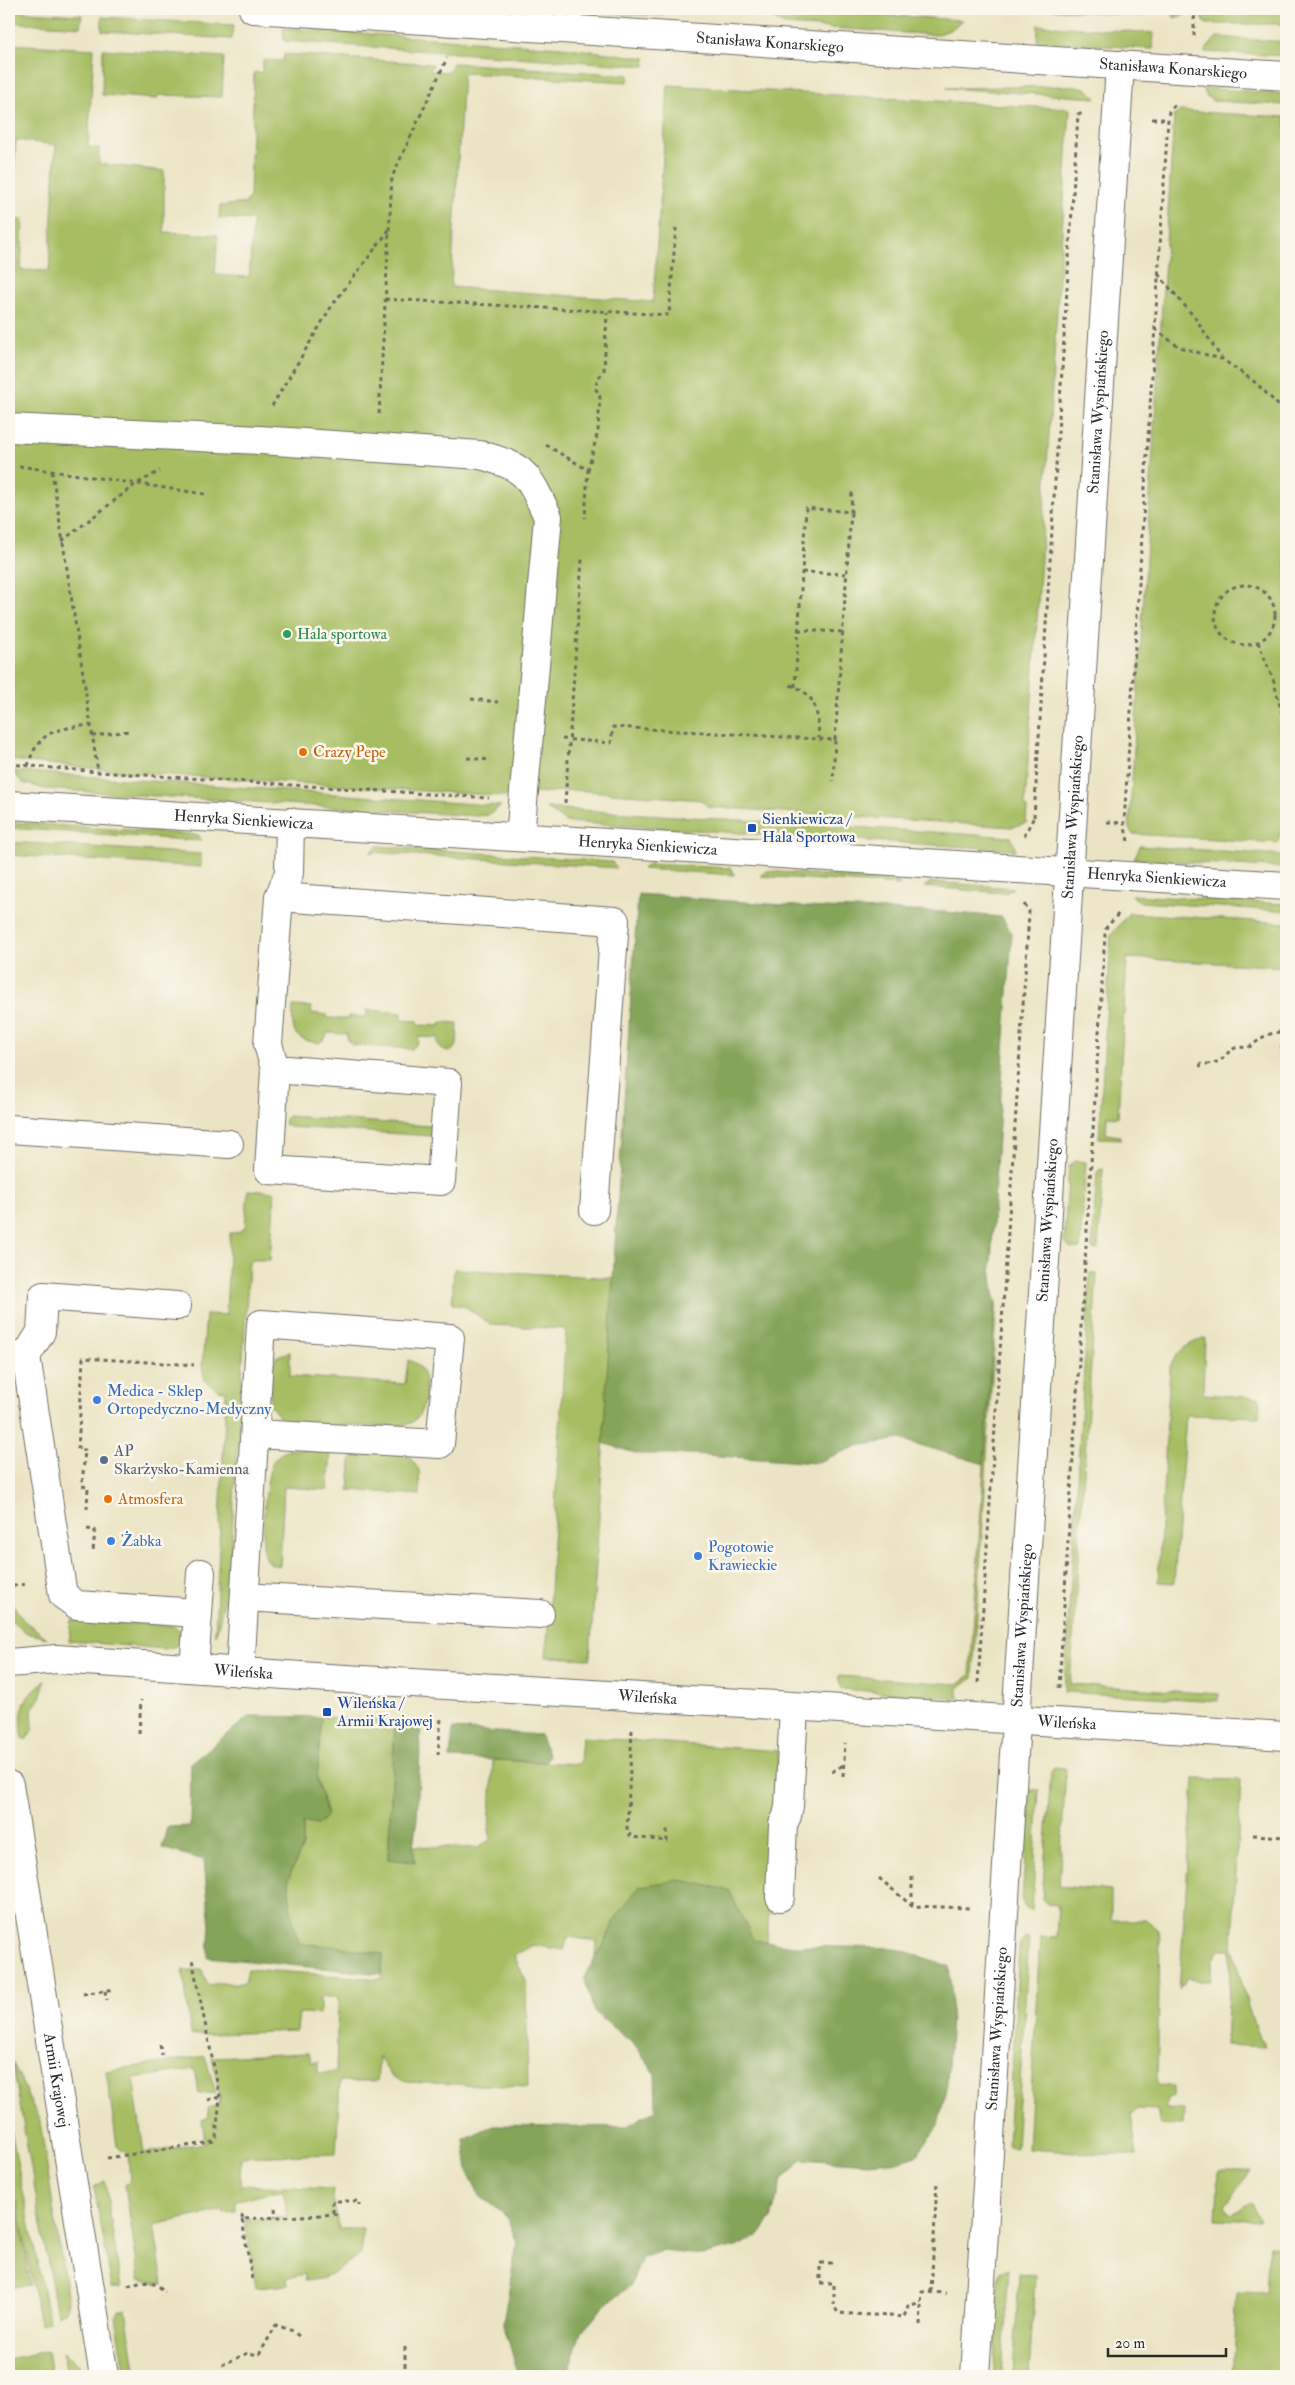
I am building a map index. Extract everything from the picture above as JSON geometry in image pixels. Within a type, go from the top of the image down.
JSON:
[{"type":"street","name":"Stanisława Konarskiego","points":[[253,9],[1286,76]]},
{"type":"street","name":"Stanisława Wyspiańskiego","points":[[975,2376],[1018,1720],[1068,873],[1120,65]]},
{"type":"street","points":[[9,428],[260,440],[480,455],[508,463],[531,480],[548,517],[520,837]]},
{"type":"street","name":"Henryka Sienkiewicza","points":[[9,805],[1286,886]]},
{"type":"street","points":[[275,1070],[448,1083],[441,1181],[269,1170],[275,1070],[268,1044],[278,897],[289,873],[290,822]]},
{"type":"street","points":[[278,897],[615,921],[594,1210]]},
{"type":"street","points":[[9,1128],[229,1144]]},
{"type":"street","points":[[176,1306],[43,1296],[41,1332],[18,1356],[64,1595],[77,1605],[198,1613]]},
{"type":"street","points":[[240,1672],[261,1324],[450,1338],[440,1444],[255,1434]]},
{"type":"street","points":[[194,1668],[201,1573]]},
{"type":"street","points":[[245,1597],[540,1614]]},
{"type":"street","name":"Wileńska","points":[[9,1663],[57,1658],[240,1672],[1286,1736]]},
{"type":"street","points":[[780,1896],[783,1824],[788,1816],[789,1806],[794,1707]]},
{"type":"street","name":"Armii Krajowej","points":[[9,1785],[104,2376]]},
{"type":"path","points":[[1193,44],[1194,19],[1198,9]]},
{"type":"path","points":[[377,448],[392,177],[447,58]]},
{"type":"path","points":[[1058,1723],[1105,934],[1106,928],[1125,906],[1128,839],[1124,824],[1168,119],[1169,111],[1179,104]]},
{"type":"path","points":[[1034,817],[1078,114],[1085,114]]},
{"type":"path","points":[[386,299],[607,313],[670,315],[676,228]]},
{"type":"path","points":[[260,440],[271,418],[271,407],[331,307],[389,230]]},
{"type":"path","points":[[1158,274],[1196,319],[1222,359]]},
{"type":"path","points":[[588,470],[598,431],[600,397],[596,389],[597,379],[604,371],[607,313]]},
{"type":"path","points":[[1155,329],[1179,347],[1222,359],[1256,383],[1286,413]]},
{"type":"path","points":[[17,465],[205,494]]},
{"type":"path","points":[[52,471],[61,542],[98,772]]},
{"type":"path","points":[[61,542],[136,484]]},
{"type":"path","points":[[833,781],[852,490]]},
{"type":"path","points":[[795,687],[806,508],[850,512]]},
{"type":"path","points":[[802,572],[847,574]]},
{"type":"path","points":[[1247,585],[1261,590],[1272,600],[1275,610],[1272,629],[1266,637],[1258,642],[1239,644],[1229,641],[1217,625],[1217,606],[1221,597],[1237,586],[1247,585]]},
{"type":"path","points":[[798,630],[842,632]]},
{"type":"path","points":[[1258,642],[1274,682],[1286,729]]},
{"type":"path","points":[[790,685],[807,693],[817,709],[819,738]]},
{"type":"path","points":[[28,766],[32,751],[37,742],[45,735],[74,727],[90,725]]},
{"type":"path","points":[[569,740],[611,743],[613,727],[835,740]]},
{"type":"path","points":[[92,736],[129,731]]},
{"type":"path","points":[[1284,850],[1286,826]]},
{"type":"path","points":[[1281,1056],[1286,1017]]},
{"type":"path","points":[[1200,1067],[1201,1064],[1214,1063],[1222,1059],[1230,1049],[1238,1047],[1248,1048],[1266,1035],[1283,1031]]},
{"type":"path","points":[[87,1513],[88,1487],[82,1486],[86,1459],[85,1450],[78,1450],[83,1400],[83,1358],[194,1364]]},
{"type":"path","points":[[88,1498],[93,1498]]},
{"type":"path","points":[[86,1521],[86,1528],[95,1530],[96,1539],[93,1546]]},
{"type":"path","points":[[139,1732],[142,1694]]},
{"type":"path","points":[[438,1755],[442,1712]]},
{"type":"path","points":[[632,1724],[628,1830],[631,1837],[667,1840],[667,1828]]},
{"type":"path","points":[[844,1776],[846,1737]]},
{"type":"path","points":[[832,1772],[844,1765]]},
{"type":"path","points":[[1253,1836],[1286,1837]]},
{"type":"path","points":[[912,1874],[912,1906]]},
{"type":"path","points":[[879,1878],[912,1906],[971,1908]]},
{"type":"path","points":[[107,2158],[213,2141],[216,2137],[220,2097],[192,1959]]},
{"type":"path","points":[[83,1994],[114,1989]]},
{"type":"path","points":[[105,1991],[106,2000]]},
{"type":"path","points":[[160,2045],[162,2055]]},
{"type":"path","points":[[208,2100],[220,2097]]},
{"type":"path","points":[[931,2292],[937,2182]]},
{"type":"path","points":[[333,2213],[333,2201],[359,2201],[359,2205]]},
{"type":"path","points":[[275,2208],[276,2217]]},
{"type":"path","points":[[243,2211],[242,2219],[252,2279]]},
{"type":"path","points":[[242,2219],[340,2214]]},
{"type":"path","points":[[832,2263],[820,2263],[820,2283],[834,2283],[834,2306],[838,2313],[904,2317],[908,2306],[922,2302]]},
{"type":"path","points":[[128,2286],[139,2282],[146,2282],[159,2286],[165,2292]]},
{"type":"path","points":[[920,2325],[922,2302],[920,2292],[946,2293]]},
{"type":"path","points":[[222,2365],[248,2353],[259,2355],[276,2325],[293,2330],[301,2338]]},
{"type":"path","points":[[405,2347],[405,2376]]},
{"type":"green space","points":[[577,9],[663,9],[663,16],[577,12]]},
{"type":"green space","points":[[763,9],[962,20],[952,29],[937,35],[785,25],[778,22]]},
{"type":"green space","points":[[1048,9],[1144,9],[1143,16]]},
{"type":"green space","points":[[1172,9],[1188,9],[1185,15],[1174,18]]},
{"type":"green space","points":[[1205,9],[1286,9],[1286,24],[1206,24],[1201,17]]},
{"type":"green space","points":[[9,11],[82,15],[80,27],[9,22]]},
{"type":"green space","points":[[102,17],[234,25],[232,39],[102,31]]},
{"type":"green space","points":[[1038,25],[1154,33],[1153,49],[1037,41]]},
{"type":"green space","points":[[283,28],[561,47],[646,58],[645,66],[284,41]]},
{"type":"green space","points":[[1217,37],[1286,42],[1286,56],[1204,52]]},
{"type":"green space","points":[[9,44],[94,49],[88,147],[99,148],[99,164],[164,171],[164,232],[218,235],[215,275],[249,277],[253,220],[219,218],[220,206],[246,203],[250,196],[254,72],[262,73],[263,60],[283,61],[284,54],[433,64],[430,71],[449,72],[453,63],[629,75],[628,82],[463,73],[451,287],[653,302],[668,85],[1070,109],[1025,806],[1027,808],[1026,823],[1012,827],[708,807],[701,800],[575,790],[504,796],[139,773],[9,760],[9,219],[23,220],[21,270],[49,271],[56,145],[16,140],[13,185],[9,184]]},
{"type":"green space","points":[[103,49],[224,57],[222,97],[158,95],[157,99],[102,95]]},
{"type":"green space","points":[[1071,86],[1086,88],[1096,98],[946,88]]},
{"type":"green space","points":[[1203,88],[1286,94],[1286,105],[1213,101],[1206,96]]},
{"type":"green space","points":[[1180,111],[1286,117],[1286,833],[1280,833],[1278,843],[1133,834],[1129,829],[1174,116]]},
{"type":"green space","points":[[12,771],[501,806],[488,815],[476,816],[45,789],[23,783]]},
{"type":"green space","points":[[546,808],[1011,837],[1016,850],[566,822]]},
{"type":"green space","points":[[9,822],[199,835],[202,841],[9,828]]},
{"type":"green space","points":[[9,842],[201,854],[201,867],[9,855]]},
{"type":"green space","points":[[378,846],[612,862],[617,868],[370,852]]},
{"type":"green space","points":[[1140,846],[1286,855],[1286,868],[1134,859]]},
{"type":"green space","points":[[648,864],[730,868],[735,875],[642,869]]},
{"type":"green space","points":[[766,871],[896,880],[900,885],[760,876]]},
{"type":"green space","points":[[931,882],[1013,888],[1006,893],[924,887]]},
{"type":"green space","points":[[638,894],[822,908],[944,912],[1002,917],[1012,934],[995,1182],[991,1267],[995,1302],[984,1464],[900,1439],[858,1446],[815,1463],[692,1454],[638,1454],[603,1443]]},
{"type":"green space","points":[[1131,895],[1286,904],[1286,911],[1140,902]]},
{"type":"green space","points":[[1129,913],[1286,923],[1286,967],[1127,958],[1118,1117],[1107,1116],[1106,1134],[1121,1136],[1121,1139],[1099,1138],[1111,935]]},
{"type":"green space","points":[[293,1006],[311,1007],[311,1013],[327,1015],[327,1018],[348,1019],[349,1016],[366,1017],[367,1010],[402,1013],[402,1020],[418,1021],[418,1025],[440,1026],[441,1022],[458,1023],[457,1046],[450,1052],[444,1051],[438,1044],[438,1038],[419,1037],[418,1043],[412,1049],[352,1045],[347,1040],[347,1034],[327,1033],[320,1043],[310,1042],[298,1037],[295,1033],[293,1028]]},
{"type":"green space","points":[[288,1116],[434,1126],[432,1136],[290,1127],[284,1124]]},
{"type":"green space","points":[[1076,1161],[1086,1162],[1080,1248],[1075,1249],[1064,1241],[1069,1166]]},
{"type":"green space","points":[[1103,1169],[1098,1250],[1092,1249],[1097,1172]]},
{"type":"green space","points":[[248,1190],[275,1192],[270,1260],[253,1260],[249,1262],[228,1596],[223,1604],[215,1635],[226,1391],[218,1390],[205,1380],[202,1366],[206,1314],[226,1315],[230,1233],[236,1233],[245,1228]]},
{"type":"green space","points":[[454,1269],[614,1278],[590,1659],[546,1657],[566,1329],[491,1325],[466,1307],[452,1304]]},
{"type":"green space","points":[[1090,1273],[1097,1274],[1070,1684],[1219,1694],[1219,1701],[1064,1692]]},
{"type":"green space","points":[[997,1300],[973,1678],[958,1688],[958,1698],[841,1689],[838,1676],[958,1684],[970,1675],[995,1302]]},
{"type":"green space","points":[[1205,1338],[1203,1394],[1260,1398],[1259,1417],[1186,1415],[1174,1583],[1158,1582],[1170,1367],[1179,1352],[1194,1342]]},
{"type":"green space","points":[[290,1352],[290,1376],[405,1384],[408,1360],[419,1366],[424,1377],[425,1396],[421,1412],[411,1423],[388,1426],[326,1424],[281,1419],[270,1405],[271,1367],[277,1356]]},
{"type":"green space","points":[[293,1449],[331,1451],[328,1490],[284,1487],[280,1566],[271,1564],[264,1556],[264,1510],[272,1464],[281,1454]]},
{"type":"green space","points":[[352,1451],[409,1456],[419,1470],[420,1495],[349,1490]]},
{"type":"green space","points":[[9,1598],[23,1620],[47,1638],[27,1633],[11,1620]]},
{"type":"green space","points":[[72,1620],[174,1626],[180,1631],[182,1640],[179,1645],[166,1649],[69,1641]]},
{"type":"green space","points":[[45,1681],[40,1698],[32,1709],[33,1728],[27,1739],[23,1739],[21,1721],[26,1700]]},
{"type":"green space","points":[[250,1716],[321,1717],[317,1780],[327,1815],[318,1825],[303,1823],[303,1846],[288,1879],[291,1913],[299,1944],[334,1946],[383,1954],[382,1974],[208,1957],[210,1926],[204,1860],[162,1848],[167,1827],[190,1826],[191,1763]]},
{"type":"green space","points":[[321,1717],[395,1721],[388,1858],[415,1862],[413,1846],[478,1848],[491,1839],[489,1830],[493,1760],[580,1764],[582,1737],[778,1751],[767,1943],[603,1946],[596,1957],[597,1941],[568,1937],[564,1950],[533,1945],[514,1956],[526,1981],[528,2087],[407,2082],[391,2076],[379,2057],[377,2081],[340,2081],[336,2154],[241,2157],[240,2185],[334,2189],[333,2206],[339,2229],[363,2229],[360,2255],[324,2278],[306,2281],[305,2274],[287,2278],[288,2285],[256,2288],[245,2220],[287,2217],[283,2192],[271,2192],[236,2200],[236,2212],[224,2213],[223,2210],[154,2225],[163,2284],[139,2279],[125,2185],[130,2180],[128,2155],[117,2146],[106,2071],[205,2056],[216,2093],[199,2094],[195,2069],[133,2078],[144,2153],[205,2143],[202,2120],[209,2117],[208,2108],[219,2105],[220,2097],[212,2057],[309,2053],[311,2062],[318,2062],[318,2073],[336,2073],[338,1997],[320,1997],[320,2014],[299,2013],[297,2031],[191,2035],[183,1970],[202,1970],[208,1985],[245,1983],[248,1969],[382,1979],[383,1954],[334,1946],[299,1944],[291,1913],[288,1879],[303,1846],[303,1823],[327,1815],[317,1780]]},
{"type":"green space","points":[[395,1725],[421,1727],[417,1819],[413,1846],[415,1862],[388,1859]]},
{"type":"green space","points":[[453,1729],[540,1735],[549,1756],[545,1762],[450,1758]]},
{"type":"green space","points":[[1054,1768],[1066,1769],[1059,1886],[1111,1891],[1111,1920],[1147,1920],[1158,1930],[1160,1938],[1157,2085],[1173,2086],[1173,2096],[1166,2100],[1166,2109],[1184,2110],[1183,2125],[1160,2124],[1157,2110],[1138,2109],[1131,2114],[1137,2156],[1028,2149],[1040,1937],[1056,1938],[1058,1905],[1047,1904],[1042,1899],[1051,1772]]},
{"type":"green space","points":[[1194,1779],[1241,1780],[1232,1945],[1248,2007],[1257,2033],[1265,2047],[1226,2045],[1231,1949],[1219,1949],[1213,1959],[1210,1981],[1198,1981],[1187,1977],[1179,1989]]},
{"type":"green space","points":[[1030,1790],[1039,1790],[1032,1911],[1025,1907],[1022,1901]]},
{"type":"green space","points":[[679,1880],[729,1890],[753,1940],[794,1946],[895,1948],[949,1966],[952,1999],[947,2084],[938,2126],[916,2156],[900,2161],[868,2164],[802,2159],[782,2180],[771,2219],[758,2236],[736,2247],[703,2255],[661,2251],[642,2258],[630,2286],[603,2307],[581,2332],[568,2372],[563,2376],[523,2376],[518,2373],[503,2323],[517,2243],[507,2217],[480,2196],[468,2172],[464,2139],[494,2125],[626,2127],[656,2109],[655,2074],[636,2046],[594,2012],[584,1976],[603,1946],[619,1912],[640,1886]]},
{"type":"green space","points":[[1025,1937],[1029,1938],[1016,2148],[1008,2146],[1019,1946]]},
{"type":"green space","points":[[12,2061],[40,2122],[68,2302],[65,2311],[57,2315]]},
{"type":"green space","points":[[9,2121],[49,2321],[40,2325],[17,2200],[30,2285],[9,2287]]},
{"type":"green space","points":[[1219,2171],[1251,2171],[1225,2206],[1228,2212],[1233,2214],[1252,2201],[1260,2221],[1216,2219]]},
{"type":"green space","points":[[105,2181],[121,2288],[112,2287],[94,2187]]},
{"type":"green space","points":[[1269,2245],[1286,2246],[1286,2376],[1232,2376],[1237,2292],[1266,2293]]},
{"type":"green space","points":[[1009,2268],[1002,2376],[995,2373],[998,2280],[1000,2272]]},
{"type":"green space","points":[[1019,2274],[1035,2276],[1029,2376],[1013,2376]]},
{"type":"green space","points":[[126,2310],[136,2376],[126,2376],[116,2317],[119,2311]]},
{"type":"green space","points":[[47,2351],[51,2376],[9,2376],[9,2359]]},
{"type":"green space","points":[[63,2352],[80,2366],[81,2376],[67,2376]]},
{"type":"place","name":"Hala sportowa","points":[[287,634]]},
{"type":"place","name":"Crazy Pepe","points":[[303,752]]},
{"type":"place","name":"Sienkiewicza / Hala Sportowa","points":[[752,828]]},
{"type":"place","name":"Medica - Sklep Ortopedyczno-Medyczny","points":[[97,1400]]},
{"type":"place","name":"AP Skarżysko-Kamienna","points":[[104,1460]]},
{"type":"place","name":"Atmosfera","points":[[108,1499]]},
{"type":"place","name":"Żabka","points":[[111,1541]]},
{"type":"place","name":"Pogotowie Krawieckie","points":[[698,1556]]},
{"type":"place","name":"Wileńska / Armii Krajowej","points":[[327,1712]]}]
